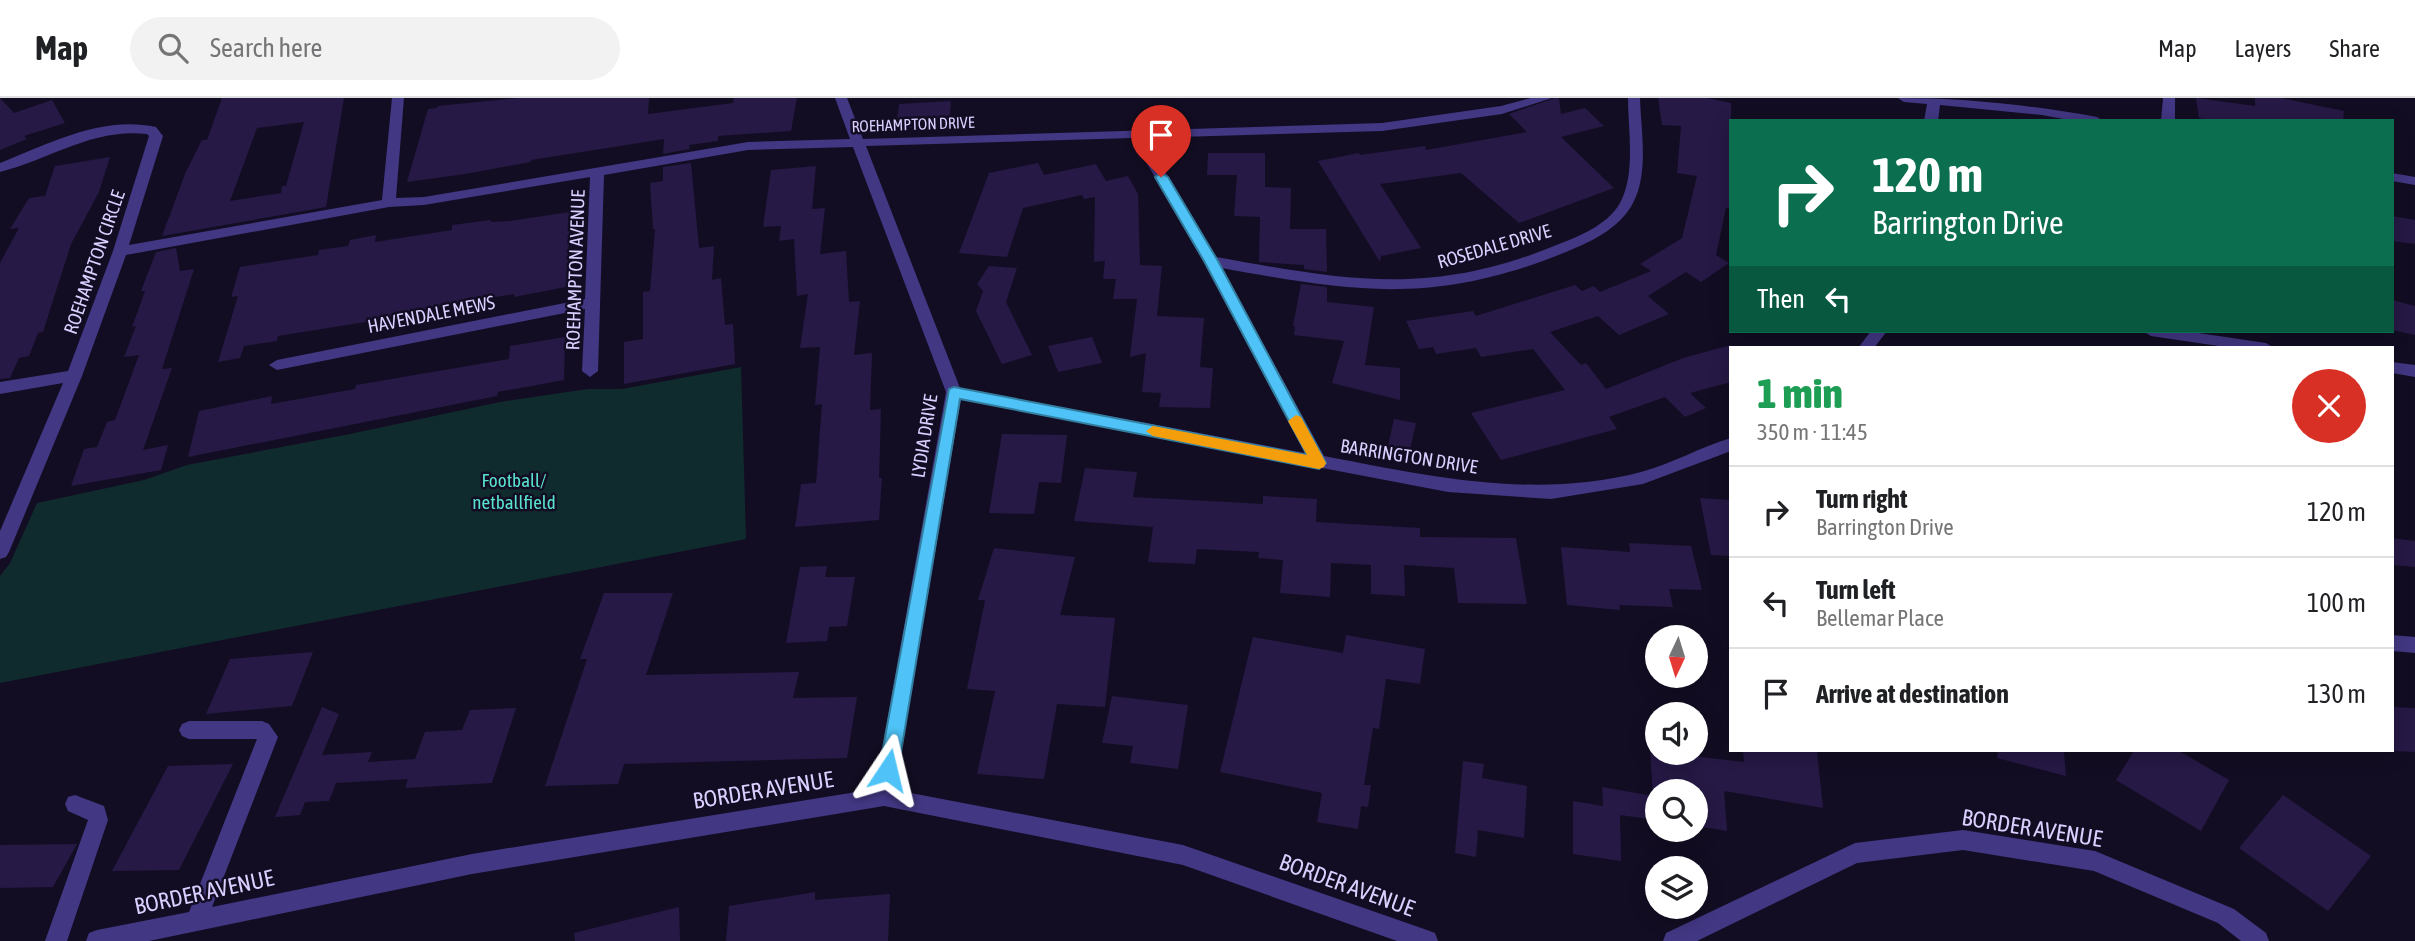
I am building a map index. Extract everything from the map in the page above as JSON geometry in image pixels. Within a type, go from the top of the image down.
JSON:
[{"type":"street","points":[[389,203],[398,98]]},
{"type":"street","name":"LYDIA DRIVE","points":[[841,98],[954,392],[884,797]]},
{"type":"street","name":"ROEHAMPTON DRIVE","points":[[120,251],[389,203],[424,201],[748,146],[1382,127],[1502,110],[1546,98]]},
{"type":"street","name":"ROSEDALE DRIVE","points":[[1211,261],[1309,278],[1384,286],[1433,284],[1492,271],[1553,251],[1603,229],[1627,203],[1634,177],[1634,98]]},
{"type":"street","points":[[1904,98],[2042,111],[2086,119]]},
{"type":"street","points":[[2168,119],[2169,98]]},
{"type":"street","points":[[1931,119],[1934,101]]},
{"type":"street","name":"ROEHAMPTON CIRCLE","points":[[0,168],[99,132],[119,128],[152,130],[156,136],[120,251],[74,376],[0,552]]},
{"type":"street","points":[[1137,135],[1211,261],[1319,463]]},
{"type":"street","name":"ROEHAMPTON AVENUE","points":[[590,371],[597,171]]},
{"type":"street","points":[[2394,177],[2415,181]]},
{"type":"street","name":"HAVENDALE MEWS","points":[[277,365],[593,302]]},
{"type":"street","points":[[2165,333],[2252,346]]},
{"type":"street","points":[[2394,367],[2415,371]]},
{"type":"street","points":[[0,388],[74,376]]},
{"type":"street","name":"BARRINGTON DRIVE","points":[[954,392],[1448,486],[1551,493],[1643,478],[1729,445]]},
{"type":"street","points":[[2394,643],[2415,645]]},
{"type":"street","points":[[188,730],[262,730],[268,737],[196,921]]},
{"type":"street","name":"BORDER AVENUE","points":[[97,941],[472,864],[884,797],[1183,855],[1427,941]]},
{"type":"street","points":[[56,941],[98,820],[97,813],[75,804]]},
{"type":"street","name":"BORDER AVENUE","points":[[1674,941],[1855,853],[1963,840],[2095,861],[2226,916],[2258,941]]},
{"type":"green space","name":"Football/ netballfield","points":[[741,367],[746,539],[0,683],[0,576],[10,563],[37,503],[144,480],[187,465],[500,402],[588,389],[622,389]]},
{"type":"building","points":[[0,98],[14,113],[52,100],[65,123],[24,136],[27,139],[0,150]]},
{"type":"building","points":[[222,98],[344,98],[326,207],[162,236],[185,174],[202,140],[207,140]],"holes":[[[304,122],[286,186],[282,186],[281,193],[230,201],[257,128]]]},
{"type":"building","points":[[518,98],[649,98],[648,114],[733,103],[734,98],[797,98],[791,131],[718,136],[718,141],[689,145],[690,149],[663,154],[664,139],[407,182],[428,109]]},
{"type":"building","points":[[1559,98],[1561,114],[1585,108],[1604,126],[1561,137],[1614,188],[1519,223],[1461,173],[1380,184],[1421,248],[1381,256],[1380,262],[1318,161],[1359,153],[1425,146],[1426,150],[1527,132],[1509,114]]},
{"type":"building","points":[[1658,98],[1707,98],[1731,103],[1729,209],[1726,208],[1716,255],[1729,263],[1701,282],[1686,272],[1648,296],[1669,314],[1619,335],[1598,316],[1550,332],[1581,365],[1586,363],[1606,389],[1683,358],[1731,345],[1729,383],[1690,393],[1706,408],[1685,417],[1665,397],[1609,417],[1617,429],[1501,460],[1471,413],[1565,390],[1533,349],[1481,357],[1476,348],[1436,354],[1433,347],[1419,349],[1406,321],[1473,311],[1476,316],[1575,285],[1582,291],[1594,286],[1600,292],[1651,271],[1640,264],[1682,238],[1697,176],[1677,173],[1681,126],[1662,125]]},
{"type":"building","points":[[2196,98],[2255,106],[2255,98],[2281,98],[2344,111],[2343,119],[2199,118]]},
{"type":"building","points":[[951,101],[949,126],[896,129],[899,104]]},
{"type":"building","points":[[1208,153],[1265,153],[1265,187],[1291,188],[1290,229],[1326,229],[1327,272],[1304,269],[1304,265],[1259,262],[1260,217],[1234,216],[1237,175],[1207,175]]},
{"type":"building","points":[[110,157],[99,192],[71,244],[43,332],[38,333],[29,356],[19,358],[10,378],[0,379],[0,263],[19,228],[10,229],[29,198],[45,196],[55,166]]},
{"type":"building","points":[[691,163],[699,248],[714,246],[712,280],[721,278],[725,325],[733,324],[735,364],[624,384],[624,342],[643,339],[643,292],[650,291],[655,229],[650,183],[663,181],[663,167]]},
{"type":"building","points":[[1038,163],[1044,175],[1096,164],[1106,181],[1128,176],[1138,194],[1140,265],[1162,266],[1157,316],[1204,318],[1200,367],[1213,368],[1210,408],[1159,407],[1161,393],[1142,392],[1146,353],[1130,357],[1137,299],[1113,299],[1116,279],[1103,279],[1105,261],[1094,262],[1095,197],[1084,199],[1082,195],[1023,208],[1007,257],[959,253],[989,173]]},
{"type":"building","points":[[816,166],[812,209],[825,208],[820,254],[846,251],[849,302],[860,301],[854,355],[872,353],[870,410],[881,409],[879,478],[882,478],[879,520],[795,527],[801,484],[816,483],[822,404],[815,405],[820,347],[800,348],[808,294],[797,296],[794,239],[779,241],[781,226],[763,227],[771,170]]},
{"type":"building","points":[[570,212],[568,260],[572,259],[571,286],[514,297],[514,294],[431,307],[430,315],[408,319],[409,315],[278,336],[277,341],[244,346],[240,358],[218,362],[238,296],[231,297],[240,267],[318,255],[319,250],[348,246],[350,240],[376,235],[375,242],[452,230],[452,225],[491,220],[510,221]]},
{"type":"building","points":[[2394,216],[2415,220],[2415,244],[2394,241]]},
{"type":"building","points":[[176,248],[180,271],[194,269],[162,369],[172,368],[143,450],[168,445],[161,470],[71,486],[84,449],[97,447],[107,422],[115,420],[139,355],[124,357],[145,291],[141,291],[156,252]]},
{"type":"building","points":[[989,266],[1017,268],[1006,302],[1032,355],[1002,364],[976,311],[983,291],[977,284]]},
{"type":"building","points":[[1301,284],[1327,287],[1327,302],[1374,307],[1365,365],[1400,368],[1400,400],[1332,383],[1344,341],[1294,335],[1293,326]]},
{"type":"building","points":[[2394,301],[2415,306],[2415,335],[2394,330]]},
{"type":"building","points":[[565,337],[564,380],[498,392],[497,396],[188,457],[199,411],[272,396],[271,404],[355,389],[356,385],[509,359],[510,346]]},
{"type":"building","points":[[1092,337],[1102,363],[1058,372],[1048,346]]},
{"type":"building","points":[[1394,419],[1416,423],[1410,450],[1388,446]]},
{"type":"building","points":[[1002,434],[1067,435],[1061,483],[1039,482],[1034,514],[989,513]]},
{"type":"building","points":[[1085,468],[1137,472],[1133,497],[1263,504],[1263,496],[1317,499],[1316,522],[1420,528],[1420,537],[1516,538],[1527,604],[1458,603],[1454,568],[1404,565],[1405,596],[1371,594],[1371,565],[1331,563],[1330,597],[1280,593],[1283,560],[1258,558],[1259,552],[1197,549],[1195,564],[1148,562],[1153,527],[1074,521]]},
{"type":"building","points":[[1700,498],[1729,500],[1729,556],[1711,555]]},
{"type":"building","points":[[2394,538],[2415,541],[2415,567],[2394,565]]},
{"type":"building","points":[[1629,543],[1691,546],[1702,590],[1669,589],[1673,607],[1619,605],[1620,610],[1567,605],[1561,547],[1630,552]]},
{"type":"building","points":[[994,548],[1075,557],[1060,615],[1115,618],[1105,707],[1057,704],[1044,779],[977,774],[995,691],[967,689],[985,600],[978,600]]},
{"type":"building","points":[[827,566],[825,577],[855,577],[847,626],[829,627],[827,641],[786,643],[800,567]]},
{"type":"building","points":[[604,593],[673,593],[646,675],[799,672],[793,698],[857,697],[847,758],[624,764],[618,784],[545,786],[587,659],[580,659]]},
{"type":"building","points":[[1346,635],[1425,649],[1420,684],[1386,679],[1379,729],[1373,728],[1364,785],[1371,785],[1368,807],[1361,806],[1358,829],[1317,822],[1322,793],[1220,772],[1253,637],[1343,653]]},
{"type":"building","points":[[313,652],[292,706],[206,714],[230,659]]},
{"type":"building","points":[[1112,696],[1188,705],[1178,769],[1130,763],[1133,746],[1102,743]]},
{"type":"building","points":[[322,707],[339,714],[322,755],[372,752],[368,762],[415,759],[425,732],[462,730],[470,710],[516,708],[492,783],[405,788],[408,779],[336,783],[329,801],[305,802],[300,815],[275,817]]},
{"type":"building","points":[[2394,707],[2415,708],[2415,752],[2394,751]]},
{"type":"building","points":[[1743,752],[1817,752],[1823,808],[1724,791],[1727,831],[1708,828],[1708,779],[1652,779],[1651,765],[1708,765],[1708,758],[1744,762]]},
{"type":"building","points":[[1998,752],[2064,752],[2066,776],[1997,758]]},
{"type":"building","points":[[2133,752],[2181,752],[2229,780],[2201,831],[2116,780]]},
{"type":"building","points":[[1463,761],[1484,764],[1482,778],[1527,786],[1524,838],[1478,830],[1476,857],[1455,853]]},
{"type":"building","points":[[233,764],[179,870],[112,871],[168,766]]},
{"type":"building","points":[[1602,787],[1645,795],[1645,818],[1620,815],[1621,861],[1573,854],[1573,801],[1603,806]]},
{"type":"building","points":[[2283,795],[2371,856],[2328,911],[2239,848]]},
{"type":"building","points":[[77,844],[53,887],[0,888],[0,845]]},
{"type":"building","points":[[815,892],[815,900],[890,894],[888,941],[726,941],[729,906]]},
{"type":"building","points":[[679,907],[680,941],[575,941],[574,933]]},
{"type":"slow traffic","points":[[1153,431],[1319,463],[1296,421]]},
{"type":"route","points":[[888,770],[954,392],[1319,463],[1211,261],[1161,177]]}]
